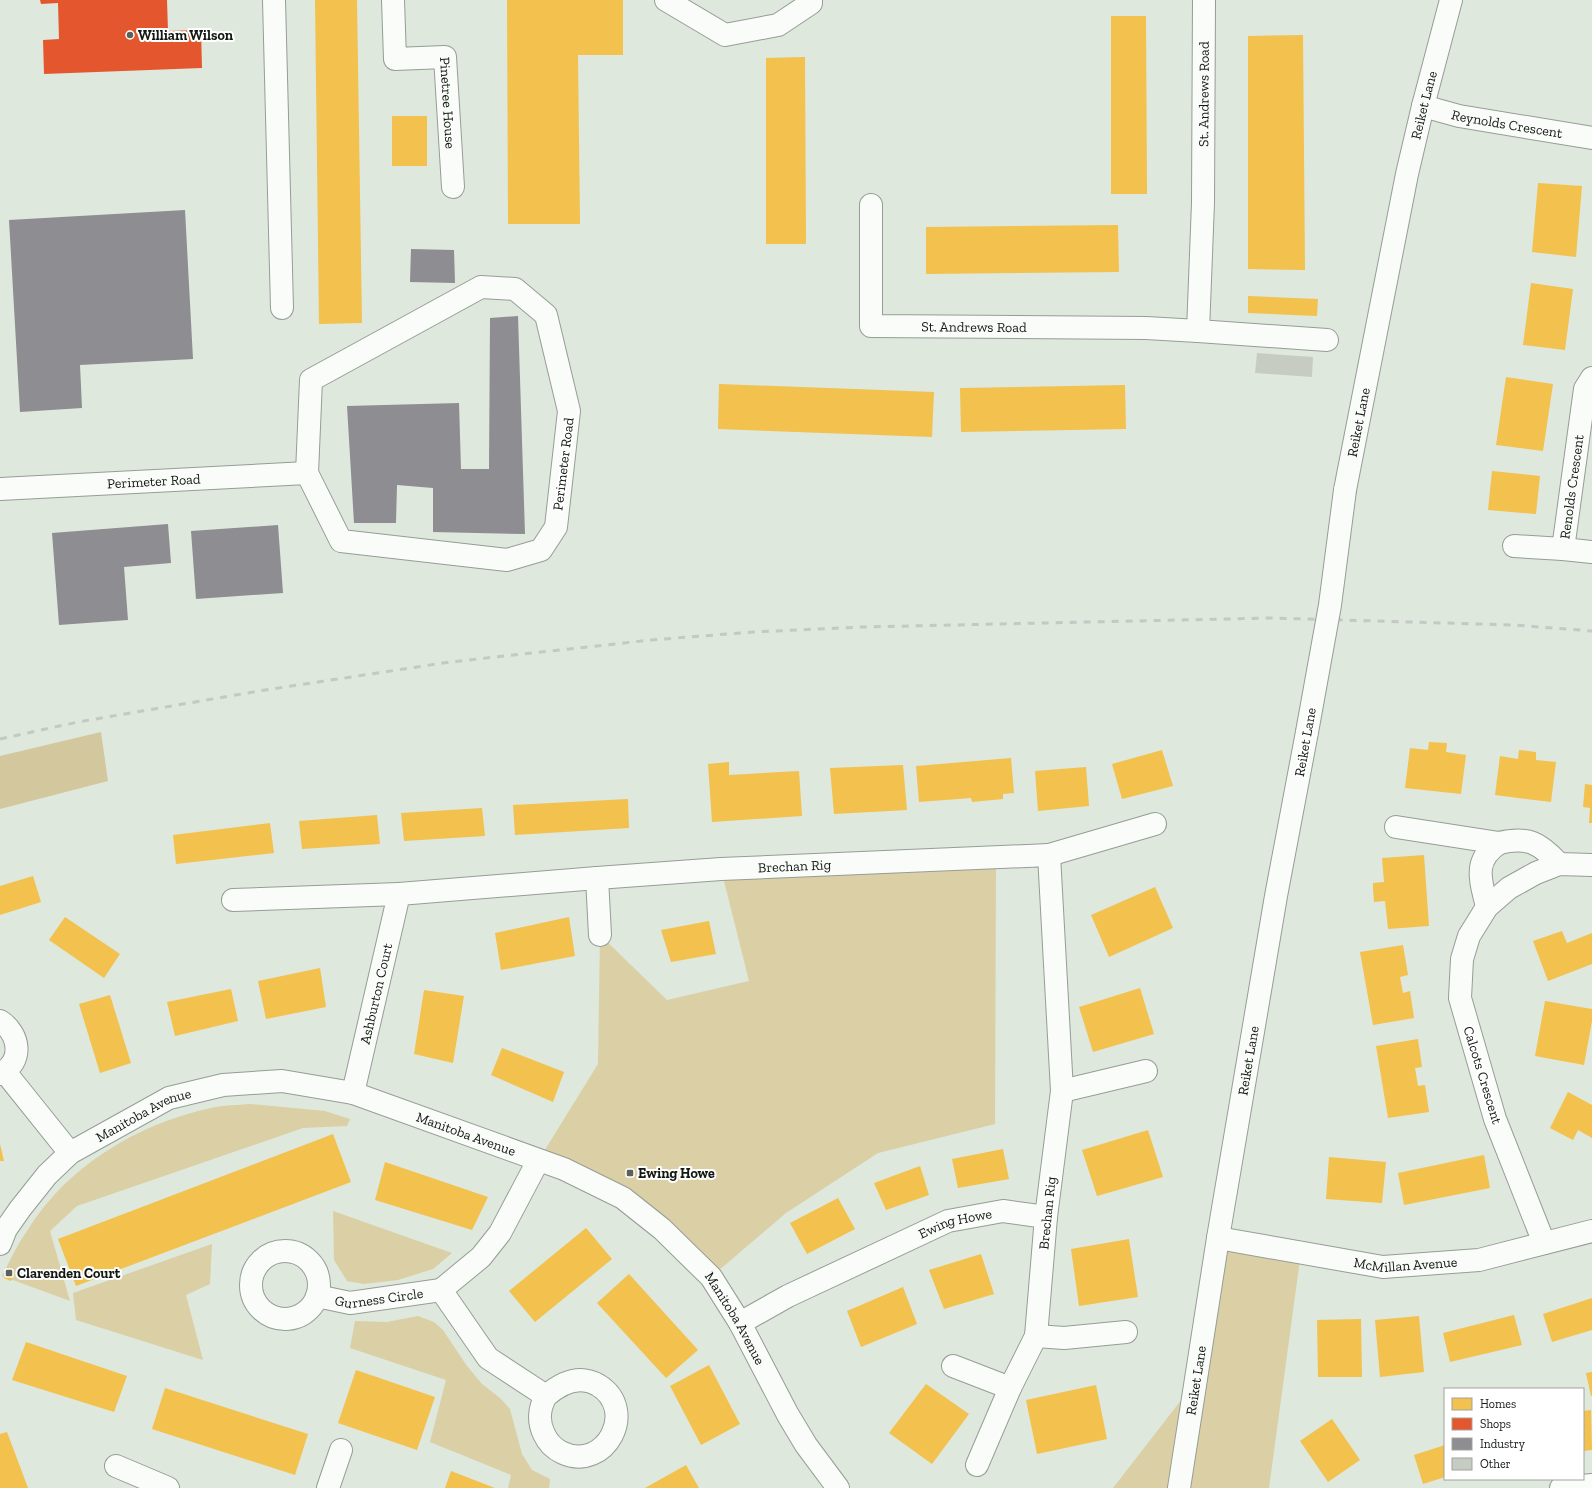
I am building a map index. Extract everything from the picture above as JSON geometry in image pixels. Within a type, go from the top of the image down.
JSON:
[{"type":"street","points":[[274,0],[282,308]]},
{"type":"street","name":"Pinetree House","points":[[393,0],[395,59],[445,57],[454,187]]},
{"type":"street","points":[[666,0],[724,35],[778,25],[811,2],[811,0]]},
{"type":"street","name":"St. Andrews Road","points":[[1198,332],[1203,204],[1204,0]]},
{"type":"street","name":"Reiket Lane","points":[[1179,1488],[1218,1238],[1276,896],[1330,606],[1344,490],[1407,174],[1451,0]]},
{"type":"street","name":"Reynolds Crescent","points":[[1423,106],[1467,118],[1592,138]]},
{"type":"street","name":"St. Andrews Road","points":[[871,205],[871,326],[1146,328],[1327,340]]},
{"type":"street","name":"Perimeter Road","points":[[481,287],[515,289],[546,315],[569,411],[556,527],[541,550],[508,560],[341,541],[307,473],[311,380],[481,287]]},
{"type":"street","name":"Renolds Crescent","points":[[1563,549],[1585,389],[1592,378]]},
{"type":"street","name":"Perimeter Road","points":[[0,489],[307,473]]},
{"type":"street","name":"Renolds Crescent","points":[[1514,546],[1592,552]]},
{"type":"street","name":"Brechan Rig","points":[[598,878],[721,869],[1049,855],[1155,824]]},
{"type":"street","points":[[1396,827],[1499,843]]},
{"type":"street","points":[[1487,908],[1481,870],[1483,859],[1488,850],[1499,843],[1511,840],[1534,842],[1548,851],[1559,864]]},
{"type":"street","name":"Brechan Rig","points":[[977,1465],[1010,1388],[1036,1336],[1046,1217],[1062,1091],[1049,855]]},
{"type":"street","name":"Calcots Crescent","points":[[1544,1243],[1495,1119],[1460,998],[1462,959],[1469,936],[1487,908],[1509,888],[1522,880],[1559,864],[1592,865]]},
{"type":"street","points":[[233,900],[399,894],[598,878],[600,935]]},
{"type":"street","name":"Ashburton Court","points":[[353,1093],[399,894]]},
{"type":"street","points":[[0,1021],[8,1026],[14,1035],[17,1045],[16,1055],[12,1064],[2,1073],[70,1154]]},
{"type":"street","points":[[1062,1091],[1146,1071]]},
{"type":"street","name":"Manitoba Avenue","points":[[0,1244],[6,1229],[20,1209],[47,1175],[70,1154],[169,1098],[223,1085],[282,1081],[353,1093],[425,1118],[538,1161],[564,1169],[623,1198],[651,1220],[711,1276],[740,1323],[766,1376],[788,1415],[806,1445],[838,1488]]},
{"type":"street","name":"Gurness Circle","points":[[317,1296],[350,1303],[441,1290],[481,1257],[500,1234],[538,1161]]},
{"type":"street","name":"Ewing Howe","points":[[740,1323],[796,1293],[948,1221],[1003,1211],[1046,1217]]},
{"type":"street","name":"McMillan Avenue","points":[[1218,1238],[1383,1267],[1479,1260],[1592,1231]]},
{"type":"street","name":"Gurness Circle","points":[[441,1290],[488,1358],[546,1396]]},
{"type":"street","points":[[1036,1336],[1064,1338],[1126,1332]]},
{"type":"street","points":[[953,1366],[1010,1388]]},
{"type":"street","points":[[328,1488],[341,1450]]},
{"type":"street","points":[[116,1466],[168,1488]]},
{"type":"street","points":[[1561,1488],[1592,1485]]},
{"type":"shaded area","points":[[101,732],[108,781],[0,809],[0,756]]},
{"type":"shaded area","points":[[996,857],[995,1124],[878,1153],[786,1213],[711,1277],[662,1229],[538,1161],[598,1064],[600,935],[667,1000],[749,981],[721,869]]},
{"type":"shaded area","points":[[251,1104],[325,1111],[350,1119],[347,1126],[303,1128],[77,1206],[50,1231],[70,1301],[2,1276],[20,1242],[43,1208],[62,1187],[83,1168],[106,1151],[131,1137],[183,1115],[216,1107]]},
{"type":"shaded area","points":[[333,1211],[452,1253],[433,1269],[398,1280],[364,1284],[347,1281],[334,1260]]},
{"type":"shaded area","points":[[1218,1238],[1301,1252],[1269,1488],[1113,1488],[1189,1390]]},
{"type":"shaded area","points":[[212,1244],[210,1284],[186,1295],[203,1360],[76,1320],[73,1293]]},
{"type":"shaded area","points":[[418,1316],[434,1322],[443,1330],[467,1366],[482,1384],[500,1398],[510,1409],[522,1454],[532,1470],[550,1479],[549,1488],[508,1488],[511,1475],[430,1442],[446,1380],[350,1348],[355,1321],[387,1322]]},
{"type":"building: Homes","points":[[315,0],[357,0],[362,323],[319,324]]},
{"type":"building: Homes","points":[[507,0],[623,0],[623,55],[578,55],[580,224],[508,224]]},
{"type":"building: Homes","points":[[1111,16],[1146,16],[1147,194],[1111,194]]},
{"type":"building: Homes","points":[[1303,35],[1305,270],[1248,269],[1248,36]]},
{"type":"building: Homes","points":[[805,57],[806,244],[766,244],[766,58]]},
{"type":"building: Homes","points":[[392,116],[427,116],[427,166],[392,166]]},
{"type":"building: Homes","points":[[1538,183],[1582,186],[1576,257],[1532,252]]},
{"type":"building: Homes","points":[[1118,225],[1119,272],[926,274],[926,227]]},
{"type":"building: Homes","points":[[1531,283],[1573,289],[1565,350],[1523,345]]},
{"type":"building: Homes","points":[[1248,296],[1318,299],[1317,316],[1248,313]]},
{"type":"building: Homes","points":[[1506,377],[1553,384],[1543,451],[1496,445]]},
{"type":"building: Homes","points":[[719,384],[934,392],[932,437],[718,429]]},
{"type":"building: Homes","points":[[1125,385],[1126,429],[961,432],[960,388]]},
{"type":"building: Homes","points":[[1492,471],[1540,476],[1536,514],[1488,510]]},
{"type":"building: Homes","points":[[1429,742],[1447,743],[1446,752],[1466,755],[1461,794],[1405,788],[1410,748],[1428,750]]},
{"type":"building: Homes","points":[[1162,750],[1173,786],[1122,799],[1112,764]]},
{"type":"building: Homes","points":[[1519,750],[1536,752],[1536,760],[1556,762],[1551,802],[1495,795],[1500,756],[1518,759]]},
{"type":"building: Homes","points":[[1011,758],[1014,793],[1003,794],[1003,799],[972,802],[971,798],[919,802],[916,766]]},
{"type":"building: Homes","points":[[729,762],[729,775],[799,771],[802,816],[712,822],[708,764]]},
{"type":"building: Homes","points":[[903,765],[907,810],[834,814],[830,768]]},
{"type":"building: Homes","points":[[1086,767],[1089,806],[1038,811],[1035,771]]},
{"type":"building: Homes","points":[[1585,784],[1592,785],[1592,823],[1589,823],[1590,808],[1583,807]]},
{"type":"building: Homes","points":[[628,799],[629,828],[515,835],[513,805]]},
{"type":"building: Homes","points":[[482,808],[485,836],[404,841],[401,813]]},
{"type":"building: Homes","points":[[377,815],[380,844],[302,849],[299,821]]},
{"type":"building: Homes","points":[[270,823],[274,853],[176,864],[173,835]]},
{"type":"building: Homes","points":[[1424,855],[1429,926],[1388,929],[1385,901],[1374,902],[1373,883],[1384,882],[1382,858]]},
{"type":"building: Homes","points":[[33,876],[41,902],[0,915],[0,886]]},
{"type":"building: Homes","points":[[1155,887],[1173,928],[1109,957],[1091,915]]},
{"type":"building: Homes","points":[[65,917],[120,954],[104,978],[49,940]]},
{"type":"building: Homes","points":[[569,917],[575,956],[501,970],[495,933]]},
{"type":"building: Homes","points":[[709,921],[716,954],[671,962],[661,930]]},
{"type":"building: Homes","points":[[1562,931],[1567,943],[1592,933],[1592,964],[1548,981],[1533,941]]},
{"type":"building: Homes","points":[[1403,945],[1408,975],[1400,977],[1403,993],[1410,991],[1414,1018],[1373,1025],[1360,952]]},
{"type":"building: Homes","points":[[320,968],[326,1007],[266,1019],[258,981]]},
{"type":"building: Homes","points":[[1140,988],[1154,1034],[1093,1052],[1079,1007]]},
{"type":"building: Homes","points":[[231,989],[238,1021],[175,1036],[167,1002]]},
{"type":"building: Homes","points":[[424,990],[464,996],[453,1063],[414,1054]]},
{"type":"building: Homes","points":[[110,995],[131,1063],[100,1073],[79,1004]]},
{"type":"building: Homes","points":[[1545,1001],[1592,1009],[1592,1021],[1584,1065],[1535,1056]]},
{"type":"building: Homes","points":[[1418,1039],[1422,1067],[1415,1068],[1418,1086],[1425,1085],[1429,1112],[1388,1118],[1376,1046]]},
{"type":"building: Homes","points":[[502,1048],[564,1072],[553,1102],[491,1075]]},
{"type":"building: Homes","points":[[1568,1092],[1592,1105],[1592,1138],[1578,1130],[1573,1140],[1550,1128]]},
{"type":"building: Homes","points":[[1148,1130],[1163,1177],[1097,1196],[1082,1150]]},
{"type":"building: Homes","points":[[333,1134],[351,1182],[76,1286],[58,1239]]},
{"type":"building: Homes","points":[[0,1144],[4,1161],[0,1161]]},
{"type":"building: Homes","points":[[1003,1149],[1009,1179],[958,1188],[952,1159]]},
{"type":"building: Homes","points":[[1484,1155],[1490,1188],[1404,1205],[1398,1173]]},
{"type":"building: Homes","points":[[1329,1157],[1386,1162],[1382,1203],[1326,1199]]},
{"type":"building: Homes","points":[[385,1162],[488,1197],[472,1230],[375,1200]]},
{"type":"building: Homes","points":[[920,1166],[929,1195],[886,1210],[874,1183]]},
{"type":"building: Homes","points":[[838,1198],[855,1229],[807,1254],[790,1223]]},
{"type":"building: Homes","points":[[586,1228],[612,1259],[535,1322],[509,1291]]},
{"type":"building: Homes","points":[[1129,1239],[1138,1297],[1079,1306],[1071,1249]]},
{"type":"building: Homes","points":[[981,1254],[994,1294],[944,1309],[929,1270]]},
{"type":"building: Homes","points":[[8,1270],[14,1272],[11,1281],[4,1278]]},
{"type":"building: Homes","points":[[629,1274],[698,1350],[666,1378],[597,1303]]},
{"type":"building: Homes","points":[[903,1287],[917,1324],[861,1347],[847,1311]]},
{"type":"building: Homes","points":[[1592,1298],[1592,1330],[1552,1342],[1543,1314]]},
{"type":"building: Homes","points":[[1514,1315],[1522,1345],[1450,1362],[1443,1333]]},
{"type":"building: Homes","points":[[1419,1316],[1424,1372],[1380,1377],[1375,1320]]},
{"type":"building: Homes","points":[[1361,1319],[1362,1377],[1318,1377],[1317,1320]]},
{"type":"building: Homes","points":[[26,1342],[127,1376],[114,1412],[12,1380]]},
{"type":"building: Homes","points":[[709,1365],[740,1424],[701,1445],[670,1386]]},
{"type":"building: Homes","points":[[356,1370],[435,1397],[417,1450],[338,1423]]},
{"type":"building: Homes","points":[[1592,1372],[1592,1396],[1591,1396],[1586,1373]]},
{"type":"building: Homes","points":[[926,1384],[969,1414],[932,1464],[889,1433]]},
{"type":"building: Homes","points":[[1096,1385],[1107,1439],[1037,1454],[1026,1400]]},
{"type":"building: Homes","points":[[165,1388],[308,1434],[295,1475],[152,1429]]},
{"type":"building: Homes","points":[[1591,1410],[1592,1450],[1584,1451],[1584,1411]]},
{"type":"building: Homes","points":[[1332,1419],[1360,1460],[1328,1482],[1300,1441]]},
{"type":"building: Homes","points":[[7,1432],[28,1488],[0,1488],[0,1434]]},
{"type":"building: Homes","points":[[1444,1445],[1444,1477],[1423,1484],[1414,1455]]},
{"type":"building: Homes","points":[[686,1465],[699,1488],[645,1488]]},
{"type":"building: Homes","points":[[451,1471],[495,1488],[445,1488]]},
{"type":"building: Shops","name":"William Wilson","points":[[40,0],[167,0],[168,31],[201,30],[202,68],[44,74],[43,40],[59,39],[58,3],[41,4]]},
{"type":"building: Industry","points":[[185,210],[193,359],[80,365],[82,408],[20,412],[9,220]]},
{"type":"building: Industry","points":[[411,249],[454,250],[455,283],[410,282]]},
{"type":"building: Industry","points":[[518,316],[525,534],[433,532],[433,488],[397,485],[396,523],[354,523],[347,406],[459,403],[461,469],[489,469],[490,318]]},
{"type":"building: Industry","points":[[168,524],[171,563],[124,567],[128,620],[59,625],[52,533]]},
{"type":"building: Industry","points":[[278,525],[283,593],[196,599],[191,531]]},
{"type":"building: Other","points":[[1257,353],[1313,357],[1312,377],[1255,373]]},
{"type":"railway","points":[[0,739],[78,722],[265,690],[450,662],[651,640],[753,632],[862,627],[1271,618],[1514,625],[1592,631]]},
{"type":"place","name":"William Wilson","points":[[130,35]]},
{"type":"place","name":"Ewing Howe","points":[[630,1173]]},
{"type":"place","name":"Clarenden Court","points":[[9,1273]]}]
